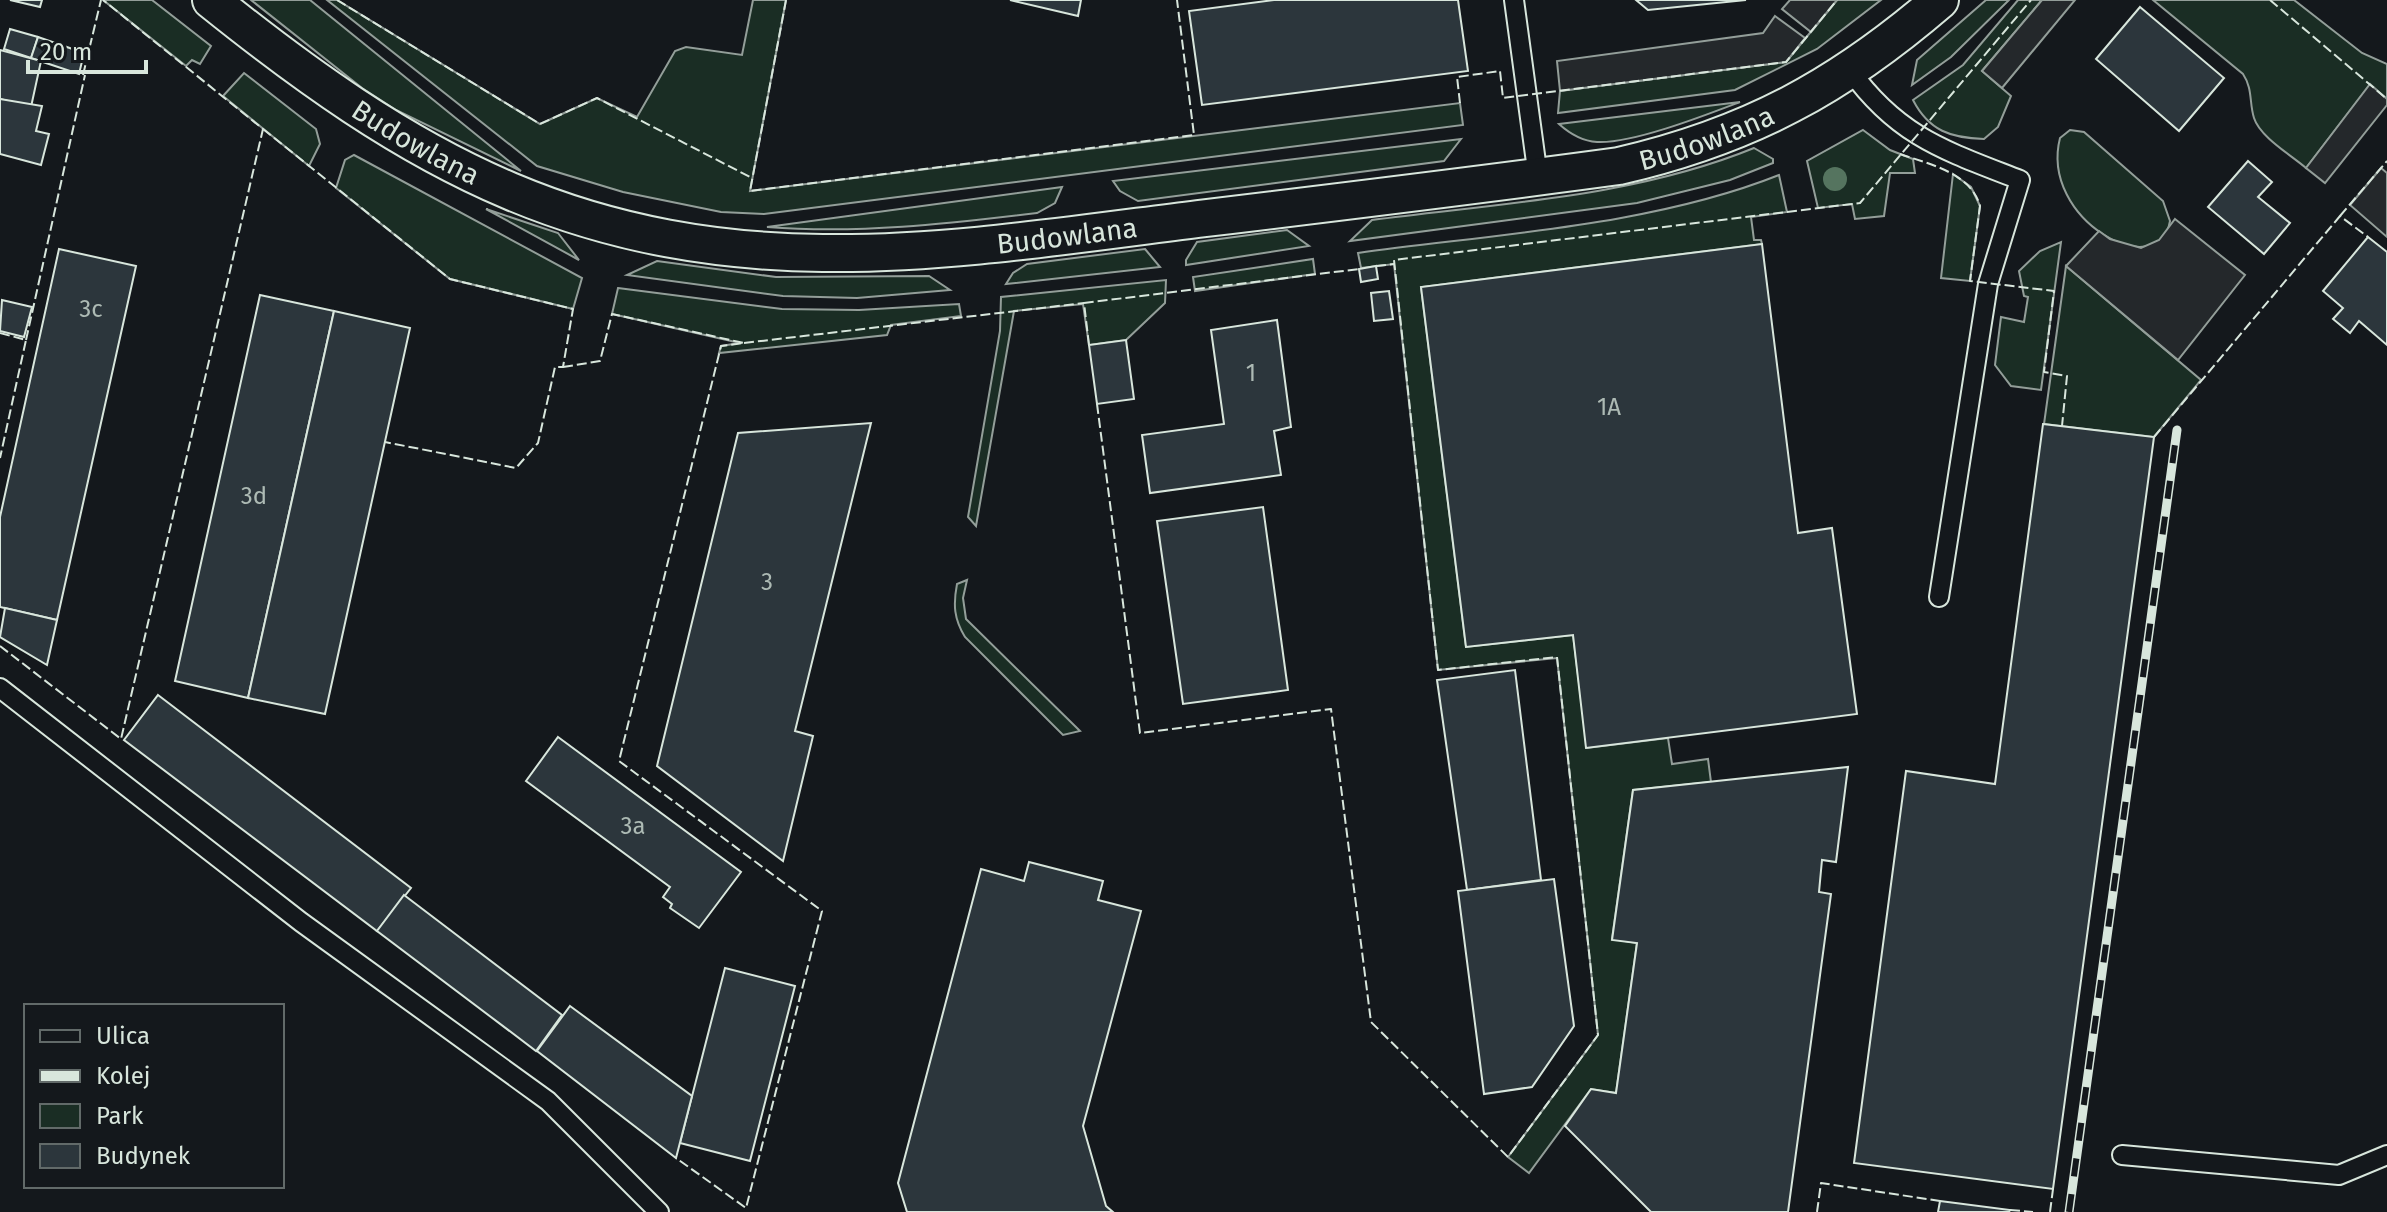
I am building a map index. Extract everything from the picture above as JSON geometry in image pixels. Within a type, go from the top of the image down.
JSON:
[{"type":"street","name":"Budowlana","points":[[211,0],[345,101],[431,152],[510,191],[620,227],[715,249],[781,254],[944,250],[1619,166],[1689,148],[1787,109],[1850,70],[1940,0]]},
{"type":"lane","points":[[1514,0],[1538,177]]},
{"type":"lane","points":[[1850,70],[1870,98],[1915,136],[2020,180],[1988,284],[1939,597]]},
{"type":"lane","points":[[0,688],[301,922],[548,1101],[659,1212]]},
{"type":"lane","points":[[2122,1155],[2339,1175],[2387,1155]]},
{"type":"green space","points":[[103,0],[152,0],[211,46],[200,64],[192,60],[186,66]]},
{"type":"green space","points":[[251,0],[310,0],[521,171],[396,110],[362,88]]},
{"type":"green space","points":[[327,0],[337,0],[540,124],[597,98],[637,117],[675,51],[686,47],[742,55],[753,0],[786,0],[750,191],[1460,103],[1463,125],[764,214],[721,212],[623,192],[537,166]]},
{"type":"green space","points":[[1837,0],[1881,0],[1817,49],[1735,90],[1558,113],[1560,91],[1786,62]]},
{"type":"green space","points":[[1986,0],[2009,0],[1951,57],[1912,85],[1917,60]]},
{"type":"green space","points":[[2018,0],[2042,0],[1982,71],[2011,96],[1998,127],[1984,139],[1942,131],[1926,119],[1913,100],[1963,65]]},
{"type":"green space","points":[[2153,0],[2294,0],[2362,53],[2387,64],[2387,99],[2370,85],[2306,168],[2269,139],[2257,125],[2243,74]]},
{"type":"green space","points":[[244,73],[316,129],[320,144],[309,166],[223,96]]},
{"type":"green space","points":[[1740,102],[1669,128],[1612,141],[1586,140],[1559,124]]},
{"type":"green space","points":[[1863,130],[1890,150],[1913,159],[1915,173],[1890,173],[1884,216],[1855,219],[1852,204],[1818,208],[1807,161]]},
{"type":"green space","points":[[2070,130],[2084,132],[2163,201],[2170,221],[2161,239],[2145,247],[2125,244],[2103,234],[2083,217],[2067,195],[2058,168],[2060,138]]},
{"type":"green space","points":[[1461,139],[1444,161],[1138,201],[1120,191],[1113,181]]},
{"type":"green space","points":[[1754,148],[1773,159],[1773,163],[1730,180],[1637,203],[1350,241],[1372,220],[1614,188],[1662,178]]},
{"type":"green space","points":[[354,155],[582,278],[573,309],[450,279],[336,188],[345,160]]},
{"type":"green space","points":[[1953,174],[1971,187],[1980,206],[1970,281],[1941,278]]},
{"type":"green space","points":[[1779,175],[1787,212],[1751,217],[1754,240],[1761,240],[1762,244],[1421,287],[1466,647],[1573,635],[1587,748],[1668,738],[1672,764],[1708,759],[1711,782],[1633,790],[1612,939],[1637,943],[1616,1093],[1591,1089],[1529,1173],[1508,1157],[1598,1035],[1557,658],[1438,670],[1394,264],[1361,268],[1358,253],[1626,217],[1730,192]]},
{"type":"green space","points":[[1062,187],[1055,203],[1037,213],[869,229],[767,227]]},
{"type":"green space","points":[[486,209],[558,233],[579,260]]},
{"type":"green space","points":[[1287,230],[1309,246],[1186,265],[1197,242]]},
{"type":"green space","points":[[2061,242],[2041,390],[2011,386],[1995,365],[2001,317],[2024,322],[2028,297],[2024,296],[2019,271],[2040,251]]},
{"type":"green space","points":[[1145,249],[1160,267],[1006,284],[1013,273],[1027,264]]},
{"type":"green space","points":[[1313,259],[1315,274],[1195,291],[1193,277]]},
{"type":"green space","points":[[657,261],[776,277],[929,276],[950,290],[857,298],[783,296],[627,275]]},
{"type":"green space","points":[[2066,266],[2201,380],[2154,437],[2044,424]]},
{"type":"green space","points":[[1166,280],[1165,303],[1126,340],[1089,345],[1083,304],[1014,311],[976,526],[968,517],[1000,331],[1001,297]]},
{"type":"green space","points":[[618,288],[782,309],[859,310],[959,304],[961,316],[891,325],[887,335],[719,353],[721,346],[740,343],[612,314]]},
{"type":"green space","points":[[967,580],[963,598],[966,619],[1080,731],[1063,735],[965,637],[955,612],[955,599],[957,584]]},
{"type":"shaded area","points":[[1790,0],[1837,0],[1811,32],[1782,9]]},
{"type":"shaded area","points":[[2042,0],[2075,0],[2002,88],[1982,71]]},
{"type":"shaded area","points":[[1775,16],[1805,38],[1786,62],[1560,91],[1557,61],[1763,33]]},
{"type":"shaded area","points":[[2370,84],[2387,99],[2387,105],[2325,183],[2306,168]]},
{"type":"shaded area","points":[[2381,168],[2387,173],[2387,237],[2350,205]]},
{"type":"shaded area","points":[[2175,219],[2245,275],[2178,360],[2066,266],[2099,231],[2110,239],[2141,248],[2159,240]]},
{"type":"building","points":[[10,0],[42,0],[40,7]]},
{"type":"building","points":[[1010,0],[1081,0],[1078,16]]},
{"type":"building","points":[[1274,0],[1458,0],[1468,71],[1202,105],[1189,11]]},
{"type":"building","points":[[1636,0],[1746,0],[1648,10]]},
{"type":"building","points":[[2140,7],[2224,78],[2179,131],[2096,59]]},
{"type":"building","points":[[10,29],[38,37],[31,58],[4,49]]},
{"type":"building","points":[[38,37],[84,53],[79,74],[31,58]]},
{"type":"building","points":[[0,50],[41,61],[31,107],[0,99]]},
{"type":"building","points":[[0,99],[42,106],[36,131],[49,134],[41,165],[0,154]]},
{"type":"building","points":[[2248,161],[2272,182],[2258,197],[2290,223],[2264,254],[2208,207]]},
{"type":"building","points":[[2368,237],[2387,252],[2387,345],[2359,321],[2350,333],[2333,319],[2343,308],[2323,291]]},
{"type":"building","points":[[1762,244],[1798,533],[1832,528],[1857,714],[1586,748],[1573,635],[1466,647],[1421,287]]},
{"type":"building","points":[[59,249],[136,266],[57,620],[0,607],[0,517]]},
{"type":"building","points":[[1376,266],[1378,279],[1361,282],[1359,269]]},
{"type":"building","points":[[1389,291],[1393,319],[1374,321],[1371,293]]},
{"type":"building","points":[[260,295],[334,311],[248,698],[175,681]]},
{"type":"building","points":[[2,300],[32,307],[24,337],[0,331]]},
{"type":"building","points":[[334,311],[410,328],[325,714],[248,698]]},
{"type":"building","points":[[1277,320],[1291,427],[1274,431],[1281,475],[1150,493],[1142,435],[1224,424],[1211,330]]},
{"type":"building","points":[[1126,340],[1134,399],[1097,404],[1089,345]]},
{"type":"building","points":[[871,423],[795,731],[813,736],[783,861],[657,766],[738,433]]},
{"type":"building","points":[[2043,424],[2154,437],[2053,1189],[1854,1163],[1906,771],[1995,784]]},
{"type":"building","points":[[1263,507],[1288,690],[1183,704],[1157,521]]},
{"type":"building","points":[[5,608],[57,620],[47,665],[0,637]]},
{"type":"building","points":[[1515,670],[1541,880],[1467,890],[1437,680]]},
{"type":"building","points":[[158,695],[411,888],[377,931],[124,740]]},
{"type":"building","points":[[558,737],[741,872],[699,928],[670,908],[672,904],[663,897],[670,887],[526,781]]},
{"type":"building","points":[[1848,767],[1836,862],[1822,860],[1819,892],[1831,894],[1788,1212],[1651,1212],[1565,1126],[1591,1089],[1616,1093],[1637,943],[1612,940],[1633,790]]},
{"type":"building","points":[[1029,862],[1103,881],[1098,900],[1141,911],[1083,1126],[1106,1206],[1113,1212],[907,1212],[898,1183],[981,869],[1024,881]]},
{"type":"building","points":[[1554,879],[1574,1026],[1532,1087],[1484,1094],[1458,891]]},
{"type":"building","points":[[404,895],[562,1015],[536,1051],[377,931]]},
{"type":"building","points":[[725,968],[795,986],[750,1161],[680,1143]]},
{"type":"building","points":[[570,1006],[692,1096],[676,1158],[537,1051]]},
{"type":"building","points":[[1940,1201],[2010,1210],[1938,1212]]},
{"type":"railway","points":[[2069,1212],[2177,430]]},
{"type":"fence","points":[[83,75],[101,0]]},
{"type":"fence","points":[[0,646],[121,739],[263,129],[103,0]]},
{"type":"fence","points":[[337,0],[540,124],[597,98],[752,178]]},
{"type":"fence","points":[[786,0],[750,191],[1194,135],[1177,0]]},
{"type":"fence","points":[[1460,103],[1457,77],[1500,71],[1503,98],[1786,62],[1837,0]]},
{"type":"fence","points":[[1097,404],[1140,733],[1331,709],[1371,1022],[1508,1157],[1598,1035],[1557,657],[1438,670],[1394,260],[1860,203],[2031,0]]},
{"type":"fence","points":[[2270,0],[2387,99]]},
{"type":"fence","points":[[26,340],[85,75]]},
{"type":"fence","points":[[263,129],[450,279],[573,309],[563,367],[555,367],[538,443],[516,468],[385,442]]},
{"type":"fence","points":[[1900,154],[1948,171],[1968,185],[1975,195],[1980,206],[1970,281],[2054,291],[2044,372],[2067,376],[2062,426]]},
{"type":"fence","points":[[2340,216],[2387,161]]},
{"type":"fence","points":[[2154,437],[2340,216],[2368,237]]},
{"type":"fence","points":[[1376,266],[1394,264]]},
{"type":"fence","points":[[1089,345],[1084,303],[1359,269]]},
{"type":"fence","points":[[744,343],[1084,303]]},
{"type":"fence","points":[[563,367],[600,361],[612,314],[744,343],[721,346],[619,761],[822,911],[746,1208],[676,1158]]},
{"type":"fence","points":[[0,333],[26,340],[0,458]]},
{"type":"fence","points":[[1817,1212],[1821,1183],[1940,1201]]},
{"type":"fence","points":[[2050,1212],[2053,1189]]},
{"type":"fence","points":[[2010,1210],[2033,1212]]}]
